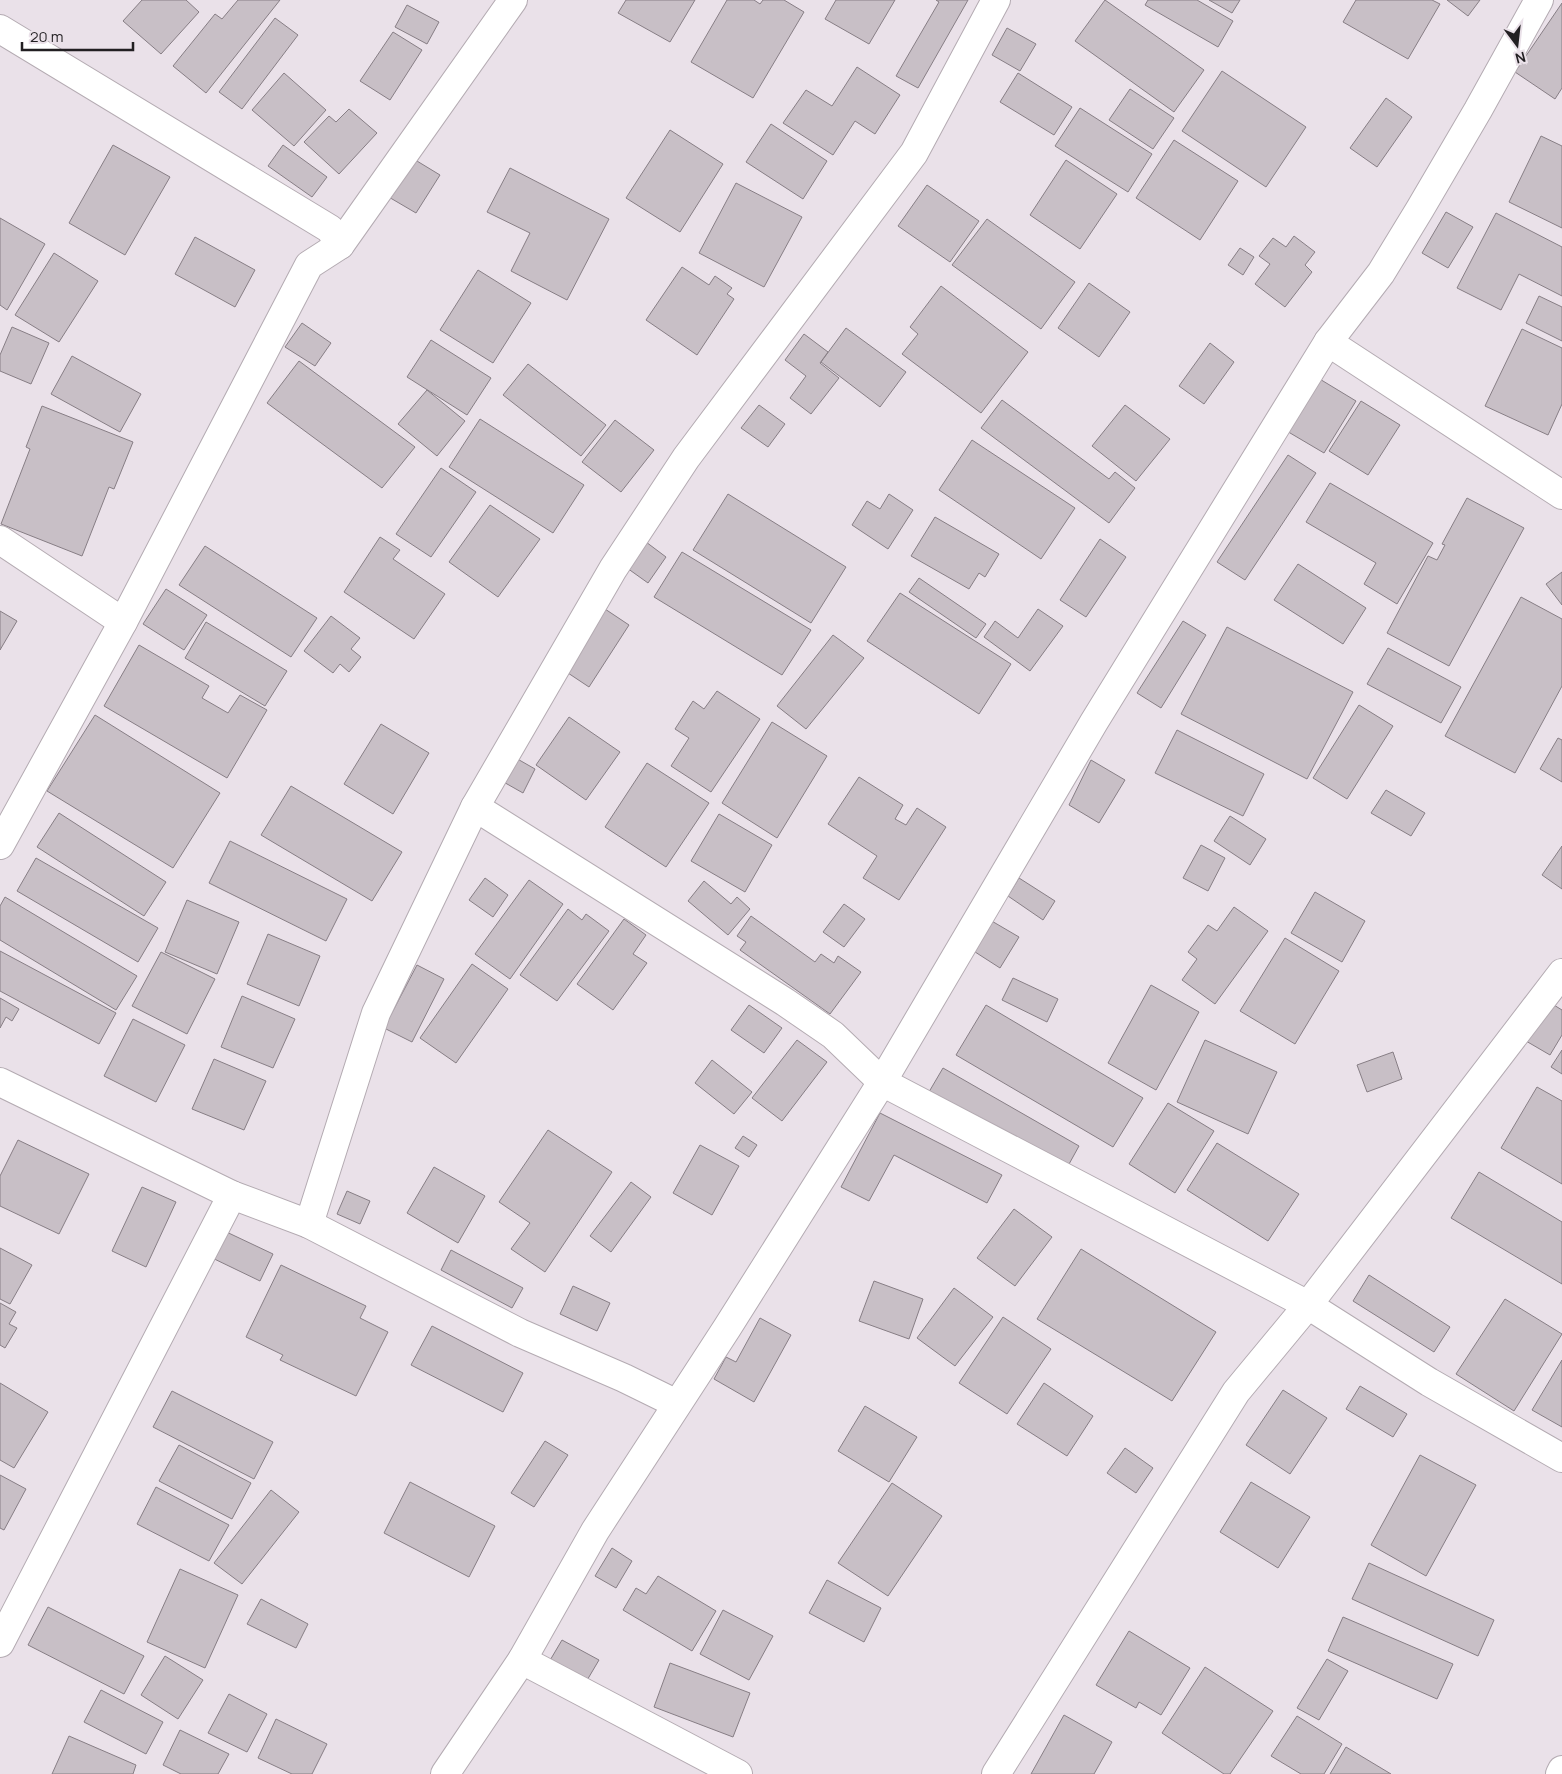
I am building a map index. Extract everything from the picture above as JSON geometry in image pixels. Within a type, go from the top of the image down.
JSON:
[{"type":"street","points":[[0,845],[123,622],[309,264],[340,245],[513,0]]},
{"type":"street","points":[[308,1224],[376,1013],[474,807],[613,569],[686,458],[914,154],[996,0]]},
{"type":"street","points":[[445,1774],[522,1660],[594,1531],[727,1328],[882,1082],[1099,714],[1328,342],[1381,273],[1474,118],[1539,0]]},
{"type":"street","points":[[0,29],[330,230],[340,245]]},
{"type":"street","points":[[1328,342],[1562,495]]},
{"type":"street","points":[[0,540],[123,622]]},
{"type":"street","points":[[474,807],[785,1002],[833,1035],[882,1082],[1308,1305],[1429,1382],[1562,1458]]},
{"type":"street","points":[[996,1774],[1236,1392],[1308,1305],[1562,973]]},
{"type":"street","points":[[0,1082],[232,1195],[308,1224],[520,1333],[624,1378],[677,1404]]},
{"type":"street","points":[[0,1643],[232,1195]]},
{"type":"street","points":[[522,1660],[738,1774]]},
{"type":"street","points":[[1560,1774],[1562,1770]]},
{"type":"building","points":[[142,0],[186,0],[199,12],[161,54],[123,21]]},
{"type":"building","points":[[238,0],[280,0],[206,93],[173,66],[215,14],[222,19]]},
{"type":"building","points":[[626,0],[695,0],[670,42],[618,13]]},
{"type":"building","points":[[727,0],[754,0],[760,4],[763,0],[784,0],[804,12],[753,98],[691,62]]},
{"type":"building","points":[[836,0],[895,0],[869,44],[825,19]]},
{"type":"building","points":[[936,0],[968,0],[918,88],[896,76],[939,2]]},
{"type":"building","points":[[1105,0],[1204,70],[1174,112],[1075,41]]},
{"type":"building","points":[[1148,0],[1197,0],[1233,21],[1218,47],[1145,5]]},
{"type":"building","points":[[1209,0],[1240,0],[1232,13]]},
{"type":"building","points":[[1356,0],[1432,0],[1440,4],[1408,59],[1343,22]]},
{"type":"building","points":[[1447,0],[1480,0],[1468,16]]},
{"type":"building","points":[[1562,3],[1562,88],[1555,99],[1515,72]]},
{"type":"building","points":[[407,5],[439,22],[427,44],[395,27]]},
{"type":"building","points":[[275,18],[298,35],[242,109],[219,92]]},
{"type":"building","points":[[1007,28],[1036,44],[1020,71],[992,55]]},
{"type":"building","points":[[393,32],[422,50],[390,100],[360,81]]},
{"type":"building","points":[[857,67],[900,95],[875,134],[855,121],[833,155],[783,123],[806,90],[832,106]]},
{"type":"building","points":[[1222,71],[1306,127],[1266,187],[1182,131]]},
{"type":"building","points":[[284,73],[326,110],[294,146],[252,110]]},
{"type":"building","points":[[1018,73],[1072,107],[1054,135],[1000,102]]},
{"type":"building","points":[[1130,89],[1174,118],[1153,149],[1109,120]]},
{"type":"building","points":[[1386,98],[1412,117],[1377,167],[1350,148]]},
{"type":"building","points":[[1080,108],[1152,154],[1128,192],[1055,146]]},
{"type":"building","points":[[349,109],[377,133],[339,174],[304,142],[329,116],[336,122]]},
{"type":"building","points":[[771,124],[827,161],[803,199],[746,162]]},
{"type":"building","points":[[670,130],[723,164],[680,232],[626,198]]},
{"type":"building","points":[[1541,136],[1562,146],[1562,228],[1509,202]]},
{"type":"building","points":[[1174,140],[1238,181],[1200,240],[1136,198]]},
{"type":"building","points":[[113,145],[170,177],[125,255],[69,223]]},
{"type":"building","points":[[283,145],[327,177],[312,197],[268,166]]},
{"type":"building","points":[[412,158],[440,175],[416,213],[387,196]]},
{"type":"building","points":[[1066,160],[1117,194],[1080,249],[1030,215]]},
{"type":"building","points":[[510,168],[609,219],[567,300],[511,271],[530,233],[487,212]]},
{"type":"building","points":[[736,183],[802,217],[764,287],[699,253]]},
{"type":"building","points":[[927,185],[979,221],[950,262],[898,226]]},
{"type":"building","points":[[1446,212],[1473,227],[1448,268],[1422,253]]},
{"type":"building","points":[[1496,213],[1562,247],[1562,296],[1519,274],[1501,310],[1457,288]]},
{"type":"building","points":[[0,218],[45,244],[7,310],[0,305]]},
{"type":"building","points":[[987,219],[1075,282],[1041,329],[952,265]]},
{"type":"building","points":[[1294,236],[1315,252],[1305,265],[1312,272],[1285,307],[1255,284],[1270,264],[1259,256],[1273,238],[1286,247]]},
{"type":"building","points":[[195,237],[255,270],[235,307],[175,274]]},
{"type":"building","points":[[1240,248],[1254,257],[1243,275],[1228,265]]},
{"type":"building","points":[[54,253],[98,281],[59,342],[15,315]]},
{"type":"building","points":[[682,267],[709,285],[715,276],[732,288],[727,294],[734,299],[697,355],[646,320]]},
{"type":"building","points":[[478,270],[531,303],[493,363],[440,330]]},
{"type":"building","points":[[1089,283],[1130,312],[1099,357],[1058,328]]},
{"type":"building","points":[[941,286],[1028,352],[981,413],[902,354],[918,334],[910,327]]},
{"type":"building","points":[[1539,296],[1562,307],[1562,341],[1526,323]]},
{"type":"building","points":[[302,323],[331,343],[315,366],[285,347]]},
{"type":"building","points":[[12,327],[49,343],[31,384],[0,371],[0,355]]},
{"type":"building","points":[[846,328],[906,372],[880,407],[821,362]]},
{"type":"building","points":[[1522,329],[1562,348],[1562,404],[1548,435],[1485,406]]},
{"type":"building","points":[[804,334],[828,352],[820,363],[839,378],[811,414],[790,398],[806,376],[785,360]]},
{"type":"building","points":[[431,340],[491,378],[467,415],[407,377]]},
{"type":"building","points":[[1210,343],[1234,362],[1204,404],[1179,386]]},
{"type":"building","points":[[72,356],[141,394],[120,432],[51,394]]},
{"type":"building","points":[[299,361],[415,447],[382,488],[267,403]]},
{"type":"building","points":[[528,364],[606,425],[581,456],[503,395]]},
{"type":"building","points":[[1318,378],[1356,401],[1324,453],[1285,430]]},
{"type":"building","points":[[427,390],[465,421],[437,456],[398,424]]},
{"type":"building","points":[[1002,400],[1109,479],[1115,472],[1135,488],[1109,523],[981,428]]},
{"type":"building","points":[[1361,401],[1400,425],[1368,475],[1329,451]]},
{"type":"building","points":[[759,405],[785,424],[768,447],[741,428]]},
{"type":"building","points":[[1125,405],[1170,439],[1136,481],[1092,446]]},
{"type":"building","points":[[42,406],[133,442],[114,489],[109,487],[82,556],[1,524],[30,449],[26,447]]},
{"type":"building","points":[[480,419],[584,485],[553,533],[449,467]]},
{"type":"building","points":[[615,420],[654,450],[621,492],[582,462]]},
{"type":"building","points":[[972,440],[1075,508],[1041,559],[939,490]]},
{"type":"building","points":[[1288,455],[1316,473],[1245,580],[1217,562]]},
{"type":"building","points":[[441,468],[476,492],[431,557],[396,534]]},
{"type":"building","points":[[1330,483],[1433,543],[1397,604],[1364,584],[1376,563],[1306,522]]},
{"type":"building","points":[[728,494],[846,567],[811,623],[693,550]]},
{"type":"building","points":[[889,494],[913,510],[888,549],[852,525],[867,501],[880,509]]},
{"type":"building","points":[[1467,498],[1524,528],[1449,666],[1387,633],[1428,556],[1437,560],[1445,545],[1442,544]]},
{"type":"building","points":[[490,505],[540,539],[498,597],[449,562]]},
{"type":"building","points":[[935,517],[999,554],[985,577],[979,573],[969,589],[911,556]]},
{"type":"building","points":[[380,537],[400,550],[393,559],[445,594],[414,639],[344,592]]},
{"type":"building","points":[[1100,539],[1126,557],[1086,617],[1060,600]]},
{"type":"building","points":[[646,542],[666,557],[648,583],[627,568]]},
{"type":"building","points":[[205,546],[317,618],[291,657],[179,585]]},
{"type":"building","points":[[682,552],[811,630],[782,675],[654,597]]},
{"type":"building","points":[[1298,564],[1366,608],[1343,644],[1274,600]]},
{"type":"building","points":[[1562,572],[1562,605],[1546,584]]},
{"type":"building","points":[[919,578],[986,624],[976,638],[909,592]]},
{"type":"building","points":[[166,589],[207,615],[184,650],[143,624]]},
{"type":"building","points":[[900,593],[1011,664],[979,714],[867,641]]},
{"type":"building","points":[[1521,597],[1562,619],[1562,686],[1515,773],[1445,736]]},
{"type":"building","points":[[602,607],[629,625],[589,687],[562,669]]},
{"type":"building","points":[[1038,609],[1063,626],[1030,671],[984,637],[995,621],[1018,638]]},
{"type":"building","points":[[0,611],[17,621],[0,650]]},
{"type":"building","points":[[331,616],[360,638],[351,649],[361,657],[349,672],[340,664],[333,673],[304,651]]},
{"type":"building","points":[[1183,621],[1206,635],[1161,708],[1137,693]]},
{"type":"building","points":[[206,622],[287,671],[265,706],[185,658]]},
{"type":"building","points":[[1227,627],[1353,692],[1307,779],[1181,714]]},
{"type":"building","points":[[833,635],[864,658],[806,729],[777,706]]},
{"type":"building","points":[[139,645],[209,686],[202,698],[228,713],[240,695],[267,710],[227,778],[104,706]]},
{"type":"building","points":[[1388,648],[1461,687],[1441,723],[1367,684]]},
{"type":"building","points":[[717,691],[760,719],[711,792],[671,766],[689,738],[675,729],[693,701],[704,709]]},
{"type":"building","points":[[1359,705],[1393,726],[1347,799],[1313,778]]},
{"type":"building","points":[[95,715],[220,793],[173,868],[47,791]]},
{"type":"building","points":[[569,717],[620,752],[586,800],[536,765]]},
{"type":"building","points":[[772,722],[827,756],[777,838],[722,803]]},
{"type":"building","points":[[381,724],[429,753],[393,814],[344,784]]},
{"type":"building","points":[[1177,730],[1264,774],[1243,816],[1155,773]]},
{"type":"building","points":[[1558,738],[1562,740],[1562,782],[1540,769]]},
{"type":"building","points":[[514,757],[535,769],[523,793],[500,780]]},
{"type":"building","points":[[1091,760],[1125,780],[1099,823],[1069,805]]},
{"type":"building","points":[[647,763],[709,803],[666,867],[605,827]]},
{"type":"building","points":[[859,777],[903,805],[895,819],[906,825],[917,808],[946,827],[899,900],[863,878],[877,856],[828,824]]},
{"type":"building","points":[[291,786],[402,852],[372,901],[261,835]]},
{"type":"building","points":[[1386,790],[1425,813],[1411,836],[1371,813]]},
{"type":"building","points":[[59,813],[166,882],[144,916],[37,847]]},
{"type":"building","points":[[719,814],[772,845],[745,892],[691,861]]},
{"type":"building","points":[[1230,816],[1266,839],[1250,865],[1214,841]]},
{"type":"building","points":[[230,841],[347,899],[326,941],[209,883]]},
{"type":"building","points":[[1201,845],[1225,858],[1208,891],[1183,878]]},
{"type":"building","points":[[1562,846],[1562,889],[1542,875]]},
{"type":"building","points":[[36,858],[158,928],[138,962],[17,891]]},
{"type":"building","points":[[485,878],[508,895],[493,917],[469,900]]},
{"type":"building","points":[[1019,878],[1055,901],[1043,920],[1008,896]]},
{"type":"building","points":[[529,880],[563,904],[510,979],[475,954]]},
{"type":"building","points":[[704,881],[731,904],[737,897],[750,909],[728,935],[688,901]]},
{"type":"building","points":[[1315,892],[1365,921],[1342,962],[1291,933]]},
{"type":"building","points":[[5,897],[137,976],[116,1010],[0,940],[0,906]]},
{"type":"building","points":[[187,900],[239,922],[217,974],[165,952]]},
{"type":"building","points":[[844,904],[865,919],[844,947],[823,932]]},
{"type":"building","points":[[1234,907],[1268,931],[1215,1004],[1182,980],[1197,959],[1188,952],[1208,925],[1217,931]]},
{"type":"building","points":[[568,909],[582,920],[586,914],[609,931],[557,1001],[520,975]]},
{"type":"building","points":[[751,916],[815,962],[821,954],[834,963],[838,956],[861,972],[830,1014],[740,950],[746,942],[737,936]]},
{"type":"building","points":[[624,919],[646,935],[633,954],[647,963],[613,1010],[577,984]]},
{"type":"building","points":[[990,920],[1019,937],[1000,968],[972,950]]},
{"type":"building","points":[[268,934],[320,956],[299,1006],[247,984]]},
{"type":"building","points":[[1285,938],[1339,971],[1295,1044],[1240,1011]]},
{"type":"building","points":[[0,951],[116,1013],[99,1044],[0,991]]},
{"type":"building","points":[[161,952],[215,979],[187,1034],[132,1006]]},
{"type":"building","points":[[472,964],[508,989],[456,1063],[420,1038]]},
{"type":"building","points":[[417,965],[444,979],[412,1042],[384,1028]]},
{"type":"building","points":[[1013,978],[1058,999],[1047,1022],[1002,1000]]},
{"type":"building","points":[[1151,985],[1199,1012],[1156,1090],[1108,1063]]},
{"type":"building","points":[[242,996],[295,1019],[273,1068],[221,1047]]},
{"type":"building","points":[[0,998],[19,1009],[12,1021],[6,1017],[0,1028]]},
{"type":"building","points":[[1549,1002],[1562,1010],[1562,1035],[1550,1055],[1526,1041]]},
{"type":"building","points":[[749,1005],[782,1028],[764,1053],[731,1030]]},
{"type":"building","points":[[986,1005],[1143,1098],[1113,1147],[956,1055]]},
{"type":"building","points":[[133,1019],[185,1045],[156,1102],[104,1076]]},
{"type":"building","points":[[797,1040],[827,1062],[782,1121],[752,1098]]},
{"type":"building","points":[[1205,1040],[1277,1072],[1248,1134],[1177,1102]]},
{"type":"building","points":[[1562,1050],[1562,1074],[1551,1067]]},
{"type":"building","points":[[1393,1052],[1402,1079],[1367,1092],[1357,1065]]},
{"type":"building","points":[[214,1059],[266,1081],[244,1130],[192,1109]]},
{"type":"building","points":[[712,1060],[752,1092],[734,1114],[695,1083]]},
{"type":"building","points":[[943,1068],[1079,1146],[1063,1175],[926,1097]]},
{"type":"building","points":[[1537,1087],[1562,1101],[1562,1184],[1501,1148]]},
{"type":"building","points":[[1168,1103],[1214,1131],[1175,1193],[1129,1164]]},
{"type":"building","points":[[880,1113],[1002,1175],[987,1203],[894,1155],[869,1201],[841,1187]]},
{"type":"building","points":[[548,1130],[612,1172],[545,1272],[511,1249],[530,1223],[499,1202]]},
{"type":"building","points":[[743,1136],[757,1145],[749,1157],[735,1148]]},
{"type":"building","points":[[18,1140],[89,1174],[59,1234],[0,1206],[0,1176]]},
{"type":"building","points":[[1217,1143],[1299,1194],[1268,1241],[1187,1190]]},
{"type":"building","points":[[700,1145],[739,1166],[712,1215],[673,1193]]},
{"type":"building","points":[[434,1167],[485,1196],[458,1243],[407,1213]]},
{"type":"building","points":[[1479,1172],[1562,1222],[1562,1284],[1451,1218]]},
{"type":"building","points":[[631,1182],[651,1197],[611,1252],[590,1236]]},
{"type":"building","points":[[142,1187],[176,1202],[146,1267],[112,1251]]},
{"type":"building","points":[[347,1191],[370,1201],[360,1224],[337,1214]]},
{"type":"building","points":[[1014,1209],[1052,1237],[1015,1286],[977,1258]]},
{"type":"building","points":[[218,1228],[273,1254],[260,1281],[204,1254]]},
{"type":"building","points":[[0,1248],[32,1265],[10,1304],[0,1299]]},
{"type":"building","points":[[1081,1249],[1216,1332],[1172,1401],[1037,1319]]},
{"type":"building","points":[[451,1250],[523,1288],[512,1308],[441,1270]]},
{"type":"building","points":[[281,1265],[366,1306],[360,1318],[388,1332],[356,1396],[280,1360],[283,1355],[246,1337]]},
{"type":"building","points":[[1369,1275],[1450,1327],[1434,1352],[1353,1301]]},
{"type":"building","points":[[874,1281],[923,1299],[909,1339],[859,1321]]},
{"type":"building","points":[[573,1286],[610,1303],[597,1331],[560,1314]]},
{"type":"building","points":[[954,1288],[993,1317],[955,1366],[917,1338]]},
{"type":"building","points":[[1505,1299],[1562,1334],[1514,1411],[1456,1374]]},
{"type":"building","points":[[0,1303],[16,1312],[9,1324],[17,1328],[5,1348],[0,1345]]},
{"type":"building","points":[[1003,1317],[1051,1349],[1007,1414],[959,1383]]},
{"type":"building","points":[[760,1318],[791,1335],[754,1402],[714,1379],[726,1357],[736,1362]]},
{"type":"building","points":[[432,1326],[523,1373],[503,1412],[411,1365]]},
{"type":"building","points":[[1562,1360],[1562,1427],[1532,1410]]},
{"type":"building","points":[[0,1383],[48,1412],[14,1468],[0,1460]]},
{"type":"building","points":[[1044,1383],[1093,1416],[1067,1456],[1017,1424]]},
{"type":"building","points":[[1360,1386],[1407,1414],[1393,1437],[1346,1409]]},
{"type":"building","points":[[1283,1390],[1327,1418],[1290,1474],[1246,1445]]},
{"type":"building","points":[[172,1391],[273,1442],[254,1479],[153,1427]]},
{"type":"building","points":[[865,1406],[917,1437],[889,1482],[838,1451]]},
{"type":"building","points":[[545,1441],[568,1455],[534,1507],[511,1493]]},
{"type":"building","points":[[179,1445],[251,1483],[232,1519],[159,1481]]},
{"type":"building","points":[[1125,1448],[1153,1468],[1136,1493],[1107,1473]]},
{"type":"building","points":[[1420,1455],[1476,1485],[1426,1576],[1371,1545]]},
{"type":"building","points":[[0,1475],[26,1489],[4,1530],[0,1528]]},
{"type":"building","points":[[410,1482],[495,1526],[469,1577],[384,1533]]},
{"type":"building","points":[[1251,1482],[1310,1517],[1278,1568],[1220,1532]]},
{"type":"building","points":[[892,1483],[942,1516],[888,1596],[838,1563]]},
{"type":"building","points":[[156,1487],[229,1525],[209,1561],[137,1524]]},
{"type":"building","points":[[271,1490],[299,1512],[242,1584],[214,1563]]},
{"type":"building","points":[[612,1548],[632,1561],[616,1588],[595,1576]]},
{"type":"building","points":[[1369,1563],[1494,1620],[1478,1656],[1352,1599]]},
{"type":"building","points":[[180,1569],[238,1595],[205,1668],[147,1642]]},
{"type":"building","points":[[658,1576],[716,1611],[692,1651],[623,1610],[636,1588],[646,1594]]},
{"type":"building","points":[[827,1580],[881,1608],[864,1642],[809,1613]]},
{"type":"building","points":[[261,1599],[308,1624],[296,1648],[247,1624]]},
{"type":"building","points":[[48,1607],[144,1656],[124,1694],[28,1645]]},
{"type":"building","points":[[723,1610],[773,1636],[749,1680],[700,1654]]},
{"type":"building","points":[[1343,1617],[1453,1664],[1437,1699],[1328,1651]]},
{"type":"building","points":[[1129,1631],[1190,1668],[1161,1715],[1139,1702],[1136,1708],[1096,1685]]},
{"type":"building","points":[[562,1640],[599,1660],[586,1682],[549,1662]]},
{"type":"building","points":[[165,1656],[203,1680],[178,1719],[141,1695]]},
{"type":"building","points":[[1327,1659],[1348,1671],[1319,1720],[1297,1708]]},
{"type":"building","points":[[670,1663],[750,1693],[733,1737],[654,1707]]},
{"type":"building","points":[[1205,1667],[1273,1711],[1230,1774],[1224,1774],[1162,1733]]},
{"type":"building","points":[[101,1690],[163,1722],[146,1754],[84,1722]]},
{"type":"building","points":[[229,1694],[267,1714],[247,1752],[208,1733]]},
{"type":"building","points":[[1064,1715],[1112,1742],[1094,1774],[1031,1774]]},
{"type":"building","points":[[1297,1716],[1342,1744],[1324,1774],[1301,1774],[1271,1756]]},
{"type":"building","points":[[276,1719],[327,1744],[312,1774],[292,1774],[258,1758]]},
{"type":"building","points":[[180,1730],[229,1754],[218,1774],[181,1774],[163,1765]]},
{"type":"building","points":[[69,1736],[136,1765],[133,1774],[52,1774]]},
{"type":"building","points":[[1346,1747],[1391,1774],[1330,1774]]}]
